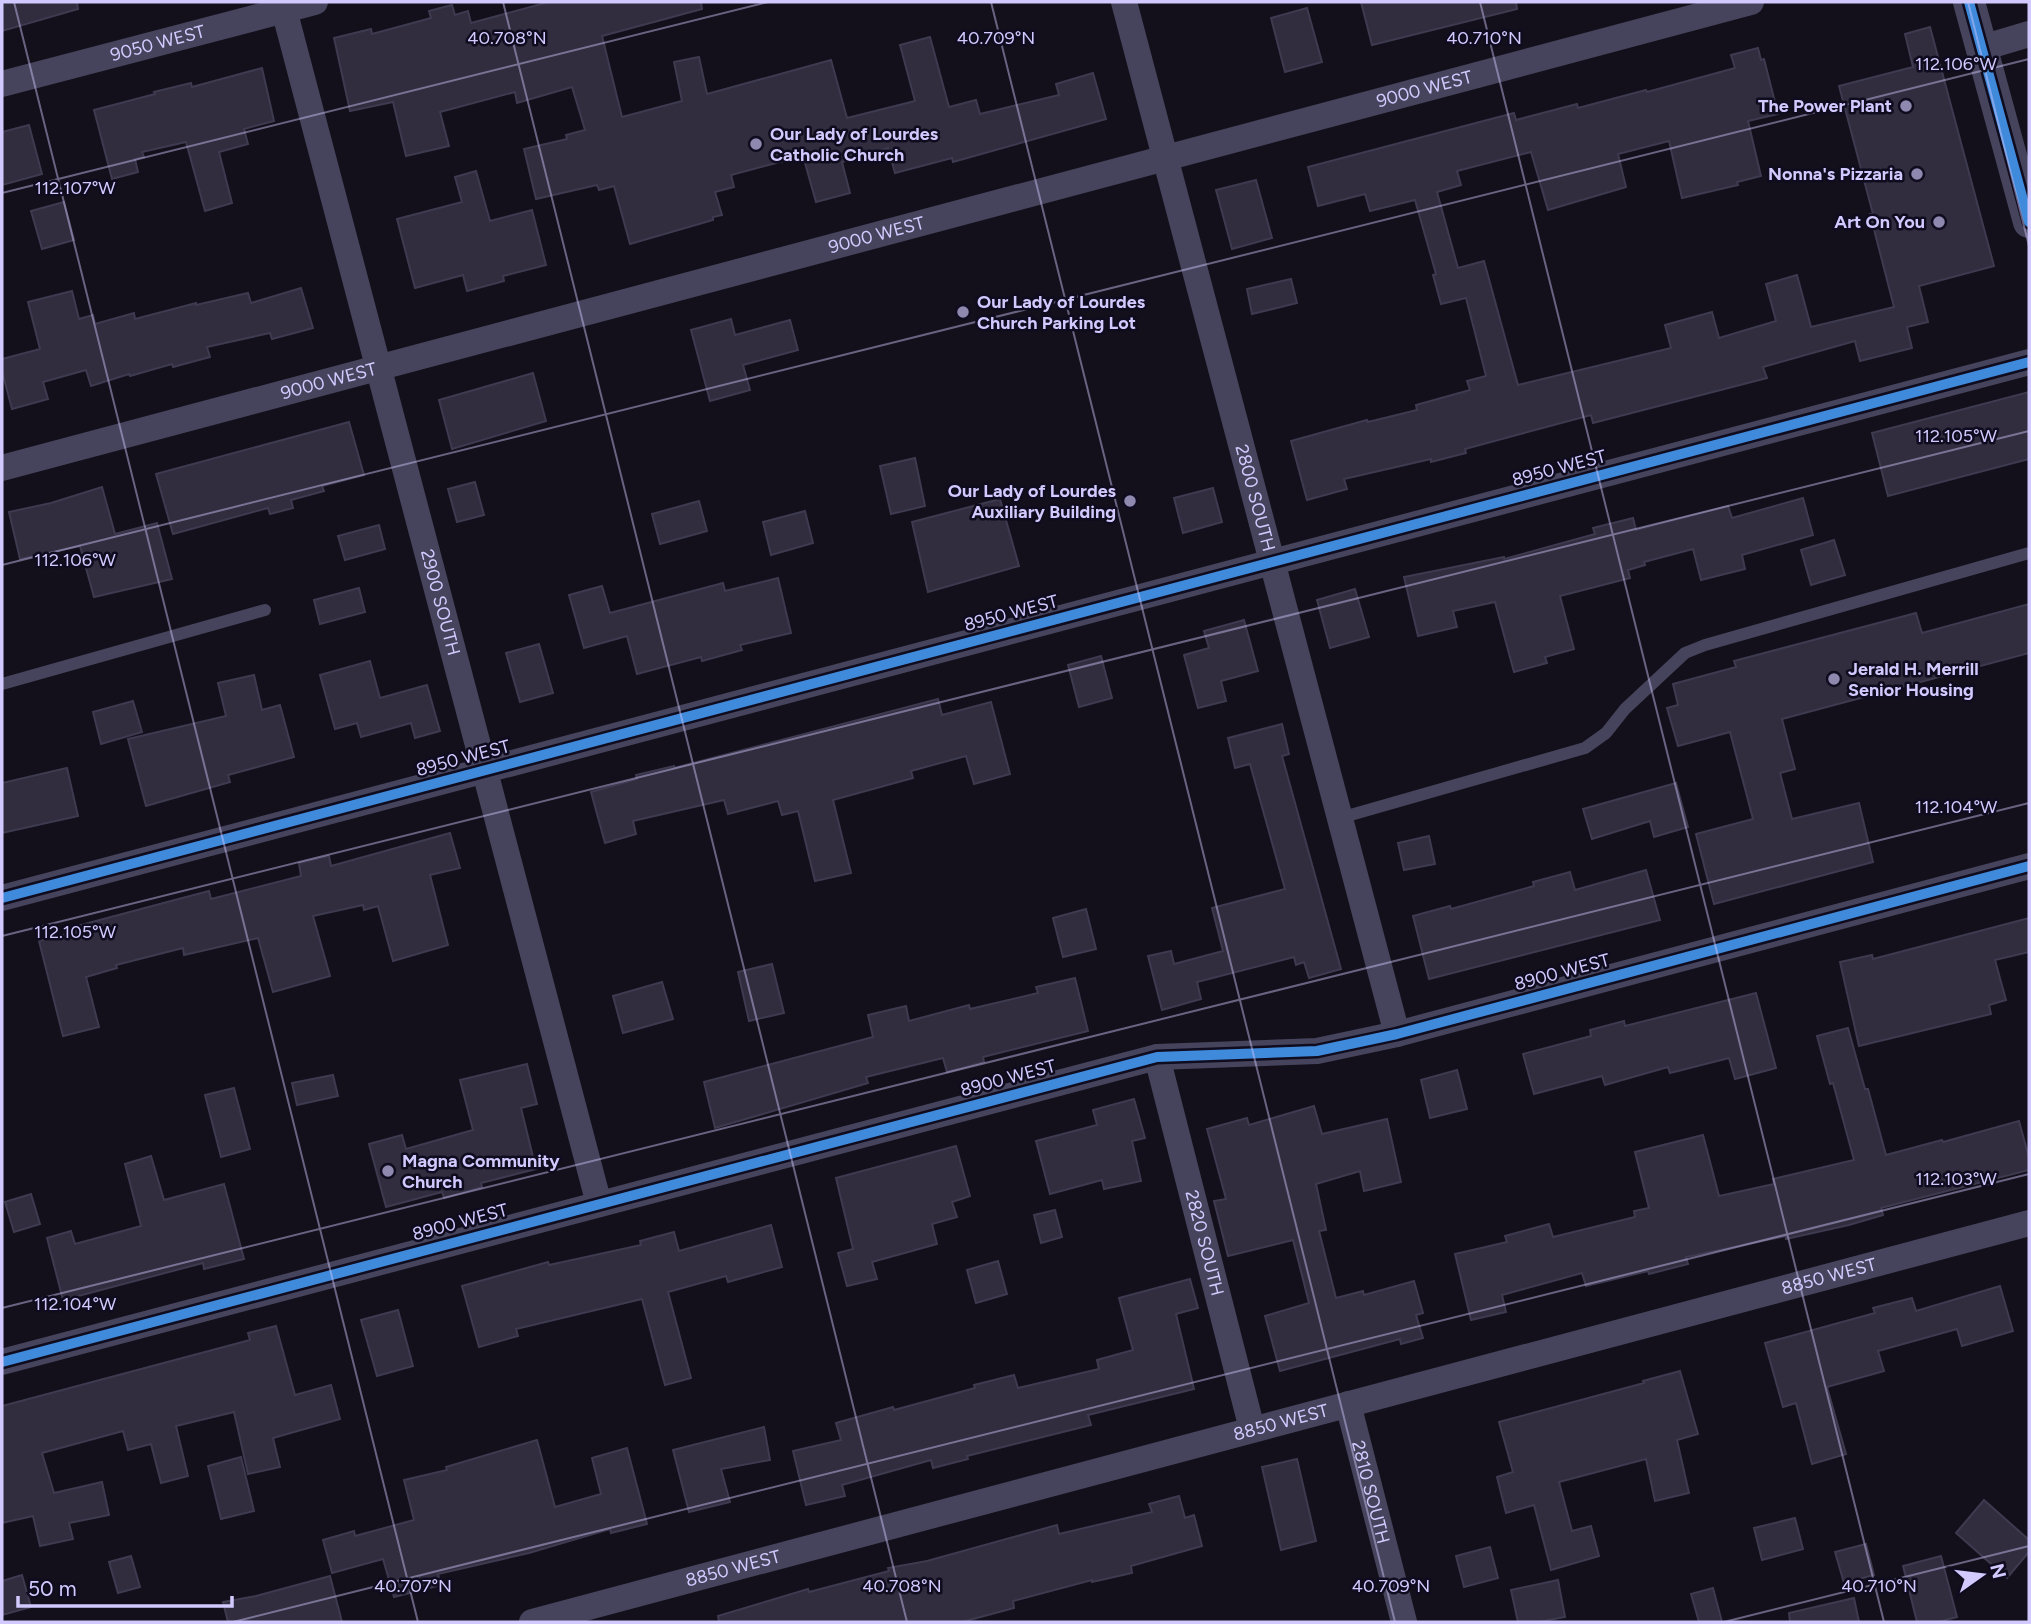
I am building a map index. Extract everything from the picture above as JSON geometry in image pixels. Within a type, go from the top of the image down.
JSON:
[{"type":"street","name":"9050 WEST","points":[[2,84],[283,6],[314,2]]},
{"type":"street","name":"2800 SOUTH","points":[[1124,2],[1397,1034]]},
{"type":"street","name":"9000 WEST","points":[[2,468],[1751,2]]},
{"type":"street","points":[[1969,2],[2029,222]]},
{"type":"street","name":"2900 SOUTH","points":[[283,6],[599,1204]]},
{"type":"street","points":[[1982,48],[2029,34]]},
{"type":"street","name":"8950 WEST","points":[[2,898],[2029,362]]},
{"type":"street","name":"8900 WEST","points":[[2,1362],[1157,1057],[1317,1051],[1397,1034],[2029,866]]},
{"type":"street","name":"2820 SOUTH","points":[[1157,1057],[1252,1429]]},
{"type":"street","name":"8850 WEST","points":[[532,1622],[2029,1223]]},
{"type":"street","name":"2810 SOUTH","points":[[1348,1404],[1404,1622]]},
{"type":"lane","points":[[1340,818],[1585,748],[1606,733],[1625,709],[1678,659],[1685,653],[1705,645],[2029,553]]},
{"type":"lane","points":[[2,684],[265,610]]},
{"type":"building","points":[[2,2],[77,2],[78,9],[2,31]]},
{"type":"building","points":[[549,2],[701,2],[702,9],[602,36],[622,117],[682,101],[674,62],[699,57],[707,94],[831,60],[847,118],[915,101],[900,45],[930,37],[949,107],[976,100],[980,114],[1059,95],[1056,84],[1093,73],[1106,119],[953,162],[952,158],[895,173],[888,148],[842,162],[850,193],[816,202],[803,156],[731,175],[734,187],[715,192],[722,215],[713,217],[713,220],[630,244],[614,186],[599,190],[597,185],[536,199],[524,149],[567,139],[566,135],[585,130],[572,87],[517,103],[515,92],[440,112],[449,146],[406,156],[393,102],[350,111],[334,38],[371,29],[372,34],[431,18],[429,11],[452,5],[455,15],[468,11],[471,23]]},
{"type":"building","points":[[1361,2],[1516,2],[1517,9],[1372,45]]},
{"type":"building","points":[[1307,8],[1322,62],[1285,72],[1271,18]]},
{"type":"building","points":[[1930,27],[1994,266],[1919,286],[1928,322],[1907,327],[1912,348],[1860,361],[1855,341],[1763,367],[1767,378],[1593,423],[1591,415],[1465,449],[1466,453],[1344,479],[1347,489],[1307,500],[1291,441],[1367,420],[1368,422],[1417,410],[1416,405],[1470,390],[1467,381],[1486,376],[1466,298],[1441,304],[1433,275],[1436,274],[1415,200],[1370,211],[1365,194],[1318,206],[1308,167],[1514,113],[1516,120],[1577,104],[1578,108],[1646,90],[1647,92],[1735,68],[1731,55],[1758,48],[1761,60],[1764,59],[1778,114],[1748,121],[1761,176],[1737,182],[1738,185],[1682,198],[1669,141],[1618,154],[1626,187],[1548,210],[1531,152],[1457,171],[1461,185],[1437,192],[1458,268],[1484,261],[1518,385],[1671,348],[1665,325],[1712,312],[1719,338],[1776,321],[1766,284],[1797,275],[1811,327],[1894,307],[1839,86],[1913,67],[1905,34]]},
{"type":"building","points":[[262,68],[274,121],[244,129],[248,144],[219,152],[232,203],[205,211],[186,142],[142,152],[144,157],[135,159],[138,172],[112,179],[94,110],[155,94],[154,92],[191,83],[192,87]]},
{"type":"building","points":[[29,125],[42,174],[2,185],[2,132]]},
{"type":"building","points":[[476,171],[490,221],[532,210],[546,265],[503,276],[504,281],[467,291],[463,275],[415,288],[397,219],[462,202],[455,177]]},
{"type":"building","points":[[1256,180],[1272,238],[1232,249],[1216,190]]},
{"type":"building","points":[[64,202],[74,240],[42,249],[31,211]]},
{"type":"building","points":[[1291,279],[1297,303],[1252,314],[1247,289]]},
{"type":"building","points":[[301,288],[313,328],[272,339],[270,333],[207,347],[210,357],[173,367],[172,364],[130,376],[129,374],[91,386],[86,370],[43,382],[48,399],[12,409],[2,371],[2,359],[40,349],[28,302],[72,291],[79,319],[93,315],[95,324],[134,313],[135,319],[248,293],[251,303]]},
{"type":"building","points":[[731,319],[735,335],[790,320],[798,350],[743,365],[750,390],[710,401],[691,330]]},
{"type":"building","points":[[533,373],[546,421],[452,449],[439,400]]},
{"type":"building","points":[[2029,392],[2029,459],[1888,496],[1872,433]]},
{"type":"building","points":[[349,422],[364,475],[322,486],[324,491],[291,500],[293,508],[270,514],[268,508],[173,534],[156,474]]},
{"type":"building","points":[[915,458],[925,506],[891,514],[880,466]]},
{"type":"building","points":[[475,482],[484,515],[457,522],[448,489]]},
{"type":"building","points":[[102,487],[115,534],[157,523],[172,579],[94,597],[80,546],[20,559],[9,512],[51,503]]},
{"type":"building","points":[[1213,488],[1222,522],[1183,533],[1174,498]]},
{"type":"building","points":[[1803,498],[1813,535],[1742,555],[1745,569],[1701,580],[1693,549],[1644,562],[1645,565],[1628,570],[1630,578],[1560,596],[1574,649],[1545,657],[1547,663],[1514,672],[1495,602],[1453,611],[1457,627],[1418,636],[1404,577],[1504,559],[1595,534],[1593,528],[1633,518],[1636,530],[1728,506],[1732,518]]},
{"type":"building","points":[[1000,499],[1019,566],[928,592],[912,522]]},
{"type":"building","points":[[699,501],[707,531],[660,544],[652,514]]},
{"type":"building","points":[[805,511],[813,543],[771,555],[763,522]]},
{"type":"building","points":[[379,525],[385,549],[345,560],[338,536]]},
{"type":"building","points":[[1834,540],[1845,575],[1811,585],[1801,550]]},
{"type":"building","points":[[778,578],[791,633],[740,645],[742,650],[702,661],[701,657],[637,674],[627,636],[584,648],[569,595],[602,586],[610,613],[723,583],[725,591]]},
{"type":"building","points":[[359,588],[365,612],[320,624],[314,600]]},
{"type":"building","points":[[1355,589],[1369,637],[1330,648],[1317,600]]},
{"type":"building","points":[[2029,604],[2029,653],[1782,719],[1795,769],[1780,773],[1792,819],[1859,803],[1873,862],[1714,904],[1696,834],[1753,819],[1730,732],[1678,746],[1667,708],[1678,705],[1673,684],[1736,667],[1734,661],[1916,613],[1922,633]]},
{"type":"building","points":[[1244,620],[1258,671],[1221,681],[1226,701],[1198,708],[1184,655],[1209,648],[1204,631]]},
{"type":"building","points":[[539,644],[553,693],[520,702],[506,653]]},
{"type":"building","points":[[1101,656],[1112,698],[1079,707],[1068,665]]},
{"type":"building","points":[[370,661],[380,698],[427,685],[440,731],[415,738],[411,723],[361,737],[357,723],[335,729],[320,675]]},
{"type":"building","points":[[254,675],[262,710],[280,705],[294,757],[228,775],[230,782],[146,806],[128,739],[226,716],[218,683]]},
{"type":"building","points":[[938,699],[942,715],[991,702],[1010,774],[974,784],[966,756],[911,771],[913,778],[833,800],[851,873],[815,881],[798,811],[782,815],[778,801],[728,814],[724,800],[633,821],[636,834],[605,843],[591,792],[637,779],[636,775],[674,768]]},
{"type":"building","points":[[133,701],[142,732],[101,744],[93,712]]},
{"type":"building","points":[[1282,724],[1289,754],[1282,756],[1341,969],[1309,978],[1304,962],[1296,965],[1294,957],[1197,982],[1201,999],[1162,1010],[1148,956],[1171,951],[1174,964],[1223,951],[1212,908],[1285,889],[1250,764],[1235,768],[1228,738]]},
{"type":"building","points":[[67,768],[78,816],[2,833],[2,783]]},
{"type":"building","points":[[1676,783],[1688,827],[1654,837],[1650,821],[1592,839],[1583,809]]},
{"type":"building","points":[[450,833],[460,868],[430,875],[448,945],[393,961],[378,906],[364,910],[363,905],[313,916],[330,976],[273,992],[258,938],[184,955],[183,948],[116,965],[117,968],[86,977],[99,1027],[63,1036],[39,941],[67,934],[66,929],[209,891],[211,899],[301,876],[299,863],[329,856],[331,866]]},
{"type":"building","points":[[1429,836],[1435,864],[1404,870],[1398,843]]},
{"type":"building","points":[[1646,870],[1660,920],[1429,979],[1413,916],[1450,906],[1451,909],[1534,886],[1533,882],[1570,872],[1575,890]]},
{"type":"building","points":[[1086,909],[1096,949],[1063,957],[1053,918]]},
{"type":"building","points":[[2029,918],[2029,952],[1995,960],[2006,1000],[1989,1005],[1991,1014],[1859,1046],[1840,962],[1872,955],[1873,959]]},
{"type":"building","points":[[772,964],[784,1013],[749,1021],[738,972]]},
{"type":"building","points":[[1075,978],[1088,1031],[983,1057],[984,1062],[947,1072],[943,1058],[866,1077],[868,1083],[715,1128],[704,1082],[873,1037],[868,1015],[906,1006],[909,1021],[969,1005],[970,1009],[1038,993],[1036,987]]},
{"type":"building","points":[[662,982],[673,1019],[623,1033],[613,996]]},
{"type":"building","points":[[1756,993],[1776,1068],[1735,1079],[1729,1058],[1670,1073],[1668,1067],[1605,1085],[1602,1076],[1534,1094],[1523,1054],[1591,1036],[1590,1030],[1624,1021],[1625,1026]]},
{"type":"building","points":[[1848,1028],[1886,1155],[2019,1121],[2029,1158],[2029,1170],[1881,1208],[1883,1215],[1849,1225],[1686,1257],[1688,1264],[1649,1274],[1648,1271],[1586,1286],[1582,1273],[1502,1295],[1506,1312],[1471,1320],[1455,1254],[1507,1242],[1505,1236],[1549,1224],[1553,1237],[1635,1217],[1634,1211],[1649,1208],[1635,1152],[1703,1135],[1719,1196],[1774,1184],[1773,1179],[1854,1160],[1817,1036]]},
{"type":"building","points":[[527,1064],[537,1104],[521,1108],[536,1169],[481,1183],[482,1187],[444,1198],[442,1192],[386,1207],[369,1144],[402,1135],[406,1149],[473,1130],[460,1080]]},
{"type":"building","points":[[1457,1070],[1467,1109],[1430,1118],[1421,1080]]},
{"type":"building","points":[[333,1075],[338,1096],[297,1105],[292,1083]]},
{"type":"building","points":[[234,1088],[250,1149],[221,1157],[205,1095]]},
{"type":"building","points":[[1134,1099],[1145,1138],[1132,1141],[1141,1181],[1104,1189],[1102,1180],[1050,1194],[1036,1141],[1097,1125],[1093,1110]]},
{"type":"building","points":[[1314,1106],[1322,1134],[1387,1119],[1401,1182],[1364,1191],[1360,1171],[1316,1184],[1326,1230],[1319,1231],[1336,1298],[1363,1291],[1364,1295],[1414,1281],[1423,1313],[1416,1315],[1423,1338],[1401,1344],[1400,1339],[1280,1371],[1265,1316],[1309,1303],[1293,1240],[1228,1256],[1214,1201],[1226,1199],[1207,1129],[1247,1118],[1249,1125]]},
{"type":"building","points":[[956,1146],[970,1196],[952,1202],[957,1217],[932,1224],[937,1244],[872,1262],[877,1279],[847,1286],[838,1253],[853,1249],[836,1178]]},
{"type":"building","points":[[151,1156],[164,1200],[224,1184],[244,1259],[204,1269],[203,1263],[63,1300],[47,1238],[71,1231],[75,1244],[141,1226],[125,1164]]},
{"type":"building","points":[[31,1194],[40,1224],[14,1232],[5,1202]]},
{"type":"building","points":[[1055,1210],[1062,1237],[1041,1243],[1034,1215]]},
{"type":"building","points":[[771,1225],[782,1267],[728,1282],[726,1276],[668,1292],[691,1378],[665,1385],[642,1299],[516,1329],[518,1336],[479,1347],[462,1286],[548,1262],[549,1265],[641,1245],[640,1241],[674,1232],[679,1251]]},
{"type":"building","points":[[998,1261],[1007,1294],[976,1303],[967,1270]]},
{"type":"building","points":[[1190,1279],[1198,1308],[1176,1314],[1194,1389],[1088,1415],[1091,1425],[967,1456],[968,1459],[933,1468],[931,1460],[842,1485],[845,1496],[806,1505],[793,1451],[841,1440],[836,1423],[893,1407],[894,1410],[1014,1375],[1018,1388],[1099,1369],[1097,1360],[1133,1350],[1119,1298]]},
{"type":"building","points":[[2000,1286],[2013,1331],[1962,1346],[1957,1329],[1878,1351],[1884,1371],[1827,1387],[1846,1454],[1812,1464],[1796,1403],[1783,1407],[1765,1343],[1875,1313],[1873,1308],[1912,1298],[1916,1311]]},
{"type":"building","points":[[398,1310],[413,1366],[377,1376],[361,1320]]},
{"type":"building","points":[[276,1326],[295,1395],[331,1385],[340,1419],[273,1438],[280,1467],[248,1474],[234,1412],[176,1426],[188,1476],[161,1483],[151,1444],[128,1450],[123,1431],[42,1453],[54,1493],[102,1482],[109,1515],[69,1523],[73,1539],[40,1546],[33,1516],[2,1523],[2,1406],[250,1340],[248,1333]]},
{"type":"building","points":[[1680,1371],[1698,1434],[1677,1440],[1689,1493],[1655,1501],[1646,1459],[1559,1482],[1572,1531],[1591,1526],[1599,1556],[1551,1570],[1534,1505],[1506,1513],[1497,1477],[1513,1472],[1499,1422]]},
{"type":"building","points":[[764,1427],[770,1460],[721,1469],[730,1502],[689,1512],[673,1450]]},
{"type":"building","points":[[537,1440],[555,1507],[601,1494],[592,1458],[627,1448],[647,1524],[611,1533],[610,1529],[529,1553],[438,1574],[441,1585],[394,1597],[383,1559],[332,1573],[323,1540],[354,1531],[355,1536],[414,1520],[404,1480],[447,1470],[446,1467]]},
{"type":"building","points":[[241,1457],[254,1511],[221,1519],[208,1466]]},
{"type":"building","points":[[1297,1459],[1316,1541],[1281,1550],[1262,1467]]},
{"type":"building","points":[[1179,1496],[1185,1518],[1194,1515],[1202,1546],[1131,1566],[1132,1573],[1092,1580],[1013,1601],[1014,1608],[962,1622],[719,1622],[718,1616],[808,1589],[809,1592],[889,1571],[888,1568],[927,1561],[1057,1525],[1059,1534],[1152,1512],[1149,1504]]},
{"type":"building","points":[[1984,1500],[2029,1540],[2029,1552],[2007,1578],[1956,1533]]},
{"type":"building","points":[[1795,1518],[1803,1549],[1762,1560],[1754,1528]]},
{"type":"building","points":[[1866,1544],[1874,1575],[1844,1583],[1835,1552]]},
{"type":"building","points":[[1490,1547],[1498,1578],[1464,1587],[1456,1556]]},
{"type":"building","points":[[131,1556],[140,1587],[118,1593],[109,1562]]},
{"type":"building","points":[[1941,1556],[1957,1617],[1938,1622],[1917,1622],[1903,1566]]},
{"type":"building","points":[[22,1575],[31,1607],[2,1615],[2,1581]]},
{"type":"building","points":[[330,1576],[342,1622],[228,1622],[223,1602]]},
{"type":"building","points":[[1558,1580],[1565,1617],[1538,1622],[1518,1622],[1511,1590]]},
{"type":"building","points":[[1713,1588],[1722,1622],[1699,1622],[1691,1594]]},
{"type":"building","points":[[1854,1598],[1859,1622],[1790,1622],[1789,1613]]},
{"type":"cycle path","points":[[1969,2],[2029,222]]},
{"type":"cycle path","points":[[2,898],[2029,362]]},
{"type":"cycle path","points":[[2,1362],[1157,1057],[1317,1051],[1397,1034],[2029,866]]},
{"type":"place","name":"The Power Plant","points":[[1906,106]]},
{"type":"place","name":"Our Lady of Lourdes Catholic Church","points":[[756,144]]},
{"type":"place","name":"Nonna's Pizzaria","points":[[1917,174]]},
{"type":"place","name":"Art On You","points":[[1939,222]]},
{"type":"place","name":"Our Lady of Lourdes Church Parking Lot","points":[[963,312]]},
{"type":"place","name":"Our Lady of Lourdes Auxiliary Building","points":[[1130,501]]},
{"type":"place","name":"Jerald H. Merrill Senior Housing","points":[[1834,679]]},
{"type":"place","name":"Magna Community Church","points":[[388,1171]]}]
